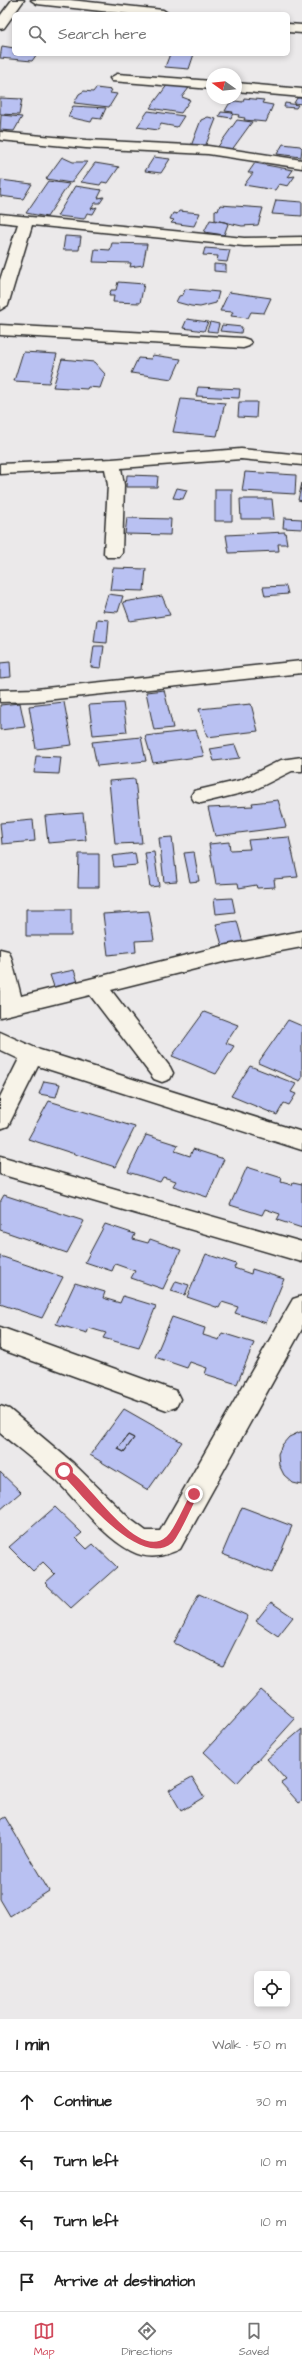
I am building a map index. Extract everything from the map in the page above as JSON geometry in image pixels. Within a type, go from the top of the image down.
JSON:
[{"type":"street","points":[[0,25],[18,0]]},
{"type":"street","points":[[37,0],[145,12]]},
{"type":"street","points":[[290,28],[302,29]]},
{"type":"street","points":[[117,78],[206,85]]},
{"type":"street","points":[[242,88],[302,93]]},
{"type":"street","points":[[0,136],[86,144],[208,150],[302,164]]},
{"type":"street","points":[[0,218],[244,242],[302,241]]},
{"type":"street","points":[[0,305],[26,220]]},
{"type":"street","points":[[0,330],[243,343]]},
{"type":"street","points":[[0,469],[112,464],[241,454],[302,460]]},
{"type":"street","points":[[112,464],[116,485],[113,553]]},
{"type":"street","points":[[0,696],[36,695],[302,667]]},
{"type":"street","points":[[201,796],[247,785],[288,765],[302,764]]},
{"type":"street","points":[[0,957],[6,1006],[227,953],[302,939]]},
{"type":"street","points":[[95,985],[162,1073]]},
{"type":"street","points":[[0,1040],[32,1056],[302,1141]]},
{"type":"street","points":[[0,1120],[32,1056]]},
{"type":"street","points":[[0,1165],[302,1252]]},
{"type":"street","points":[[0,1417],[64,1471],[120,1528],[140,1542],[159,1545],[170,1540],[302,1306]]},
{"type":"street","points":[[0,1338],[167,1399]]},
{"type":"building","points":[[2,46],[12,48],[12,56],[36,56],[32,61],[0,58]]},
{"type":"building","points":[[169,56],[193,56],[189,69],[165,67]]},
{"type":"building","points":[[168,84],[189,88],[182,97],[190,100],[181,113],[150,108]]},
{"type":"building","points":[[96,88],[112,90],[110,93],[117,94],[109,107],[74,103],[79,94],[84,91],[93,92]]},
{"type":"building","points":[[0,98],[22,99],[19,115],[0,114]]},
{"type":"building","points":[[244,98],[264,100],[262,103],[273,105],[266,122],[244,120],[245,118],[238,117],[239,115],[232,114],[233,112],[225,111],[229,104],[242,104]]},
{"type":"building","points":[[297,98],[302,98],[302,104],[294,103]]},
{"type":"building","points":[[285,103],[298,105],[296,108],[284,107]]},
{"type":"building","points":[[73,106],[106,108],[101,119],[93,118],[91,122],[68,117]]},
{"type":"building","points":[[148,111],[184,116],[177,127],[161,124],[158,130],[137,127]]},
{"type":"building","points":[[221,112],[233,113],[231,118],[219,116]]},
{"type":"building","points":[[1,115],[22,117],[14,131],[0,130]]},
{"type":"building","points":[[208,117],[216,119],[205,147],[191,146],[201,120]]},
{"type":"building","points":[[237,120],[252,122],[231,151],[217,148]]},
{"type":"building","points":[[283,144],[300,146],[302,148],[301,157],[277,154]]},
{"type":"building","points":[[62,157],[73,162],[87,162],[71,183],[46,179]]},
{"type":"building","points":[[154,157],[170,159],[161,173],[145,171]]},
{"type":"building","points":[[95,163],[119,167],[108,183],[102,182],[100,185],[81,182]]},
{"type":"building","points":[[255,163],[293,170],[288,177],[295,176],[288,186],[279,184],[275,190],[244,185],[253,173],[248,173]]},
{"type":"building","points":[[1,180],[32,184],[23,199],[0,196]]},
{"type":"building","points":[[48,181],[69,184],[47,217],[26,213]]},
{"type":"building","points":[[75,186],[102,190],[98,198],[104,197],[100,203],[95,203],[91,209],[97,207],[93,214],[87,213],[84,219],[57,216]]},
{"type":"building","points":[[276,200],[302,202],[302,216],[272,214]]},
{"type":"building","points":[[220,205],[263,208],[258,225],[242,226],[215,220],[215,210],[218,211]]},
{"type":"building","points":[[179,211],[200,213],[194,226],[171,223],[174,220],[170,219],[173,213],[177,214]]},
{"type":"building","points":[[210,220],[225,222],[228,224],[224,235],[204,232]]},
{"type":"building","points":[[65,236],[81,237],[79,250],[63,250]]},
{"type":"building","points":[[112,243],[147,244],[143,265],[130,267],[131,263],[93,262],[95,249],[110,250]]},
{"type":"building","points":[[205,248],[230,250],[227,262],[217,261],[218,256],[203,255]]},
{"type":"building","points":[[214,264],[226,265],[226,272],[214,271]]},
{"type":"building","points":[[118,282],[144,284],[140,303],[113,302],[114,296],[109,296],[111,290],[116,290]]},
{"type":"building","points":[[185,289],[219,292],[216,303],[200,307],[176,302],[179,296],[183,295]]},
{"type":"building","points":[[229,292],[271,298],[264,313],[251,312],[248,318],[231,316],[233,312],[220,311]]},
{"type":"building","points":[[187,319],[208,322],[204,331],[183,328]]},
{"type":"building","points":[[210,322],[219,324],[217,332],[207,331]]},
{"type":"building","points":[[222,325],[242,327],[241,333],[220,331]]},
{"type":"building","points":[[23,352],[57,354],[49,383],[14,381]]},
{"type":"building","points":[[152,355],[181,359],[172,379],[131,373],[138,358],[151,359]]},
{"type":"building","points":[[62,359],[94,362],[105,374],[100,388],[88,387],[87,389],[53,387]]},
{"type":"building","points":[[198,387],[240,389],[239,398],[196,396]]},
{"type":"building","points":[[181,399],[225,403],[217,436],[173,432]]},
{"type":"building","points":[[239,402],[257,402],[256,418],[238,417]]},
{"type":"building","points":[[245,472],[296,475],[295,494],[242,491]]},
{"type":"building","points":[[127,475],[158,476],[157,487],[126,487]]},
{"type":"building","points":[[302,483],[302,501],[298,500]]},
{"type":"building","points":[[177,488],[187,490],[183,499],[173,498]]},
{"type":"building","points":[[215,489],[232,489],[232,521],[215,521]]},
{"type":"building","points":[[240,499],[272,499],[274,519],[241,519]]},
{"type":"building","points":[[127,518],[171,519],[170,535],[125,534]]},
{"type":"building","points":[[284,518],[302,519],[302,529],[283,528]]},
{"type":"building","points":[[285,532],[287,544],[278,544],[279,551],[229,553],[226,535]]},
{"type":"building","points":[[113,568],[146,569],[144,591],[110,590]]},
{"type":"building","points":[[286,586],[288,594],[265,596],[263,587]]},
{"type":"building","points":[[108,594],[123,596],[118,612],[103,611]]},
{"type":"building","points":[[162,596],[170,615],[130,621],[123,602]]},
{"type":"building","points":[[97,619],[109,620],[107,643],[94,642]]},
{"type":"building","points":[[94,646],[104,646],[101,668],[91,667]]},
{"type":"building","points":[[10,662],[11,677],[0,678],[0,663]]},
{"type":"building","points":[[164,690],[173,728],[154,730],[146,692]]},
{"type":"building","points":[[64,702],[72,745],[36,749],[29,706]]},
{"type":"building","points":[[20,703],[25,727],[0,730],[0,705]]},
{"type":"building","points":[[123,703],[127,732],[93,735],[89,705]]},
{"type":"building","points":[[251,704],[258,731],[207,737],[199,709]]},
{"type":"building","points":[[196,730],[204,756],[153,763],[145,736]]},
{"type":"building","points":[[141,737],[146,761],[97,766],[92,742]]},
{"type":"building","points":[[235,745],[240,758],[214,761],[210,749]]},
{"type":"building","points":[[36,756],[61,757],[59,774],[34,773]]},
{"type":"building","points":[[135,779],[142,843],[115,844],[109,781]]},
{"type":"building","points":[[278,800],[286,827],[215,836],[208,808],[253,806],[252,803]]},
{"type":"building","points":[[83,813],[86,840],[48,843],[45,816]]},
{"type":"building","points":[[33,820],[35,841],[2,844],[0,823]]},
{"type":"building","points":[[172,837],[177,881],[164,882],[159,838]]},
{"type":"building","points":[[289,837],[298,877],[274,879],[275,887],[257,888],[256,885],[239,888],[238,883],[216,884],[209,844],[229,842],[230,850],[250,849],[248,840]]},
{"type":"building","points":[[154,852],[159,886],[150,887],[145,853]]},
{"type":"building","points":[[194,852],[199,881],[190,882],[184,853]]},
{"type":"building","points":[[135,853],[137,865],[114,867],[112,856]]},
{"type":"building","points":[[79,854],[99,854],[99,887],[78,887]]},
{"type":"building","points":[[232,898],[235,912],[216,914],[214,899]]},
{"type":"building","points":[[26,909],[71,909],[71,936],[26,936]]},
{"type":"building","points":[[149,911],[154,940],[135,941],[136,952],[108,955],[103,914]]},
{"type":"building","points":[[237,921],[243,943],[222,945],[216,924]]},
{"type":"building","points":[[74,970],[78,982],[54,987],[50,975]]},
{"type":"building","points":[[204,1012],[238,1025],[226,1043],[234,1046],[216,1074],[172,1056]]},
{"type":"building","points":[[288,1020],[302,1026],[302,1078],[300,1081],[258,1063]]},
{"type":"building","points":[[250,1066],[296,1084],[291,1092],[296,1094],[289,1105],[284,1103],[277,1115],[231,1096]]},
{"type":"building","points":[[44,1081],[60,1084],[56,1097],[39,1094]]},
{"type":"building","points":[[49,1101],[135,1127],[115,1167],[28,1139]]},
{"type":"building","points":[[146,1135],[178,1145],[175,1151],[190,1156],[193,1149],[224,1159],[207,1197],[173,1186],[176,1181],[163,1177],[160,1182],[128,1172]]},
{"type":"building","points":[[247,1167],[282,1178],[281,1182],[292,1185],[293,1182],[302,1184],[302,1228],[277,1220],[280,1214],[265,1209],[262,1215],[230,1205]]},
{"type":"building","points":[[4,1195],[84,1221],[67,1253],[0,1230],[0,1202]]},
{"type":"building","points":[[105,1224],[135,1234],[133,1239],[148,1243],[150,1239],[181,1250],[163,1289],[131,1278],[135,1271],[115,1264],[112,1271],[85,1262]]},
{"type":"building","points":[[206,1254],[236,1264],[234,1268],[251,1274],[252,1269],[284,1279],[266,1323],[235,1313],[238,1307],[222,1302],[219,1308],[187,1297]]},
{"type":"building","points":[[0,1256],[63,1277],[42,1318],[0,1304]]},
{"type":"building","points":[[176,1281],[189,1285],[185,1295],[171,1291]]},
{"type":"building","points":[[75,1283],[105,1292],[103,1298],[120,1303],[123,1296],[156,1306],[139,1348],[103,1338],[106,1333],[89,1328],[87,1333],[56,1324]]},
{"type":"building","points":[[172,1317],[205,1328],[203,1335],[219,1340],[222,1333],[254,1343],[237,1384],[205,1374],[207,1368],[190,1362],[187,1368],[155,1357]]},
{"type":"building","points":[[124,1409],[182,1442],[148,1490],[90,1455]],"holes":[[[128,1435],[134,1438],[124,1452],[118,1449]]]},
{"type":"building","points":[[302,1432],[302,1485],[293,1483],[284,1475],[279,1465],[278,1454],[282,1445],[289,1437]]},
{"type":"building","points":[[128,1435],[134,1438],[124,1452],[118,1449]]},
{"type":"building","points":[[0,1472],[21,1492],[0,1510]]},
{"type":"building","points":[[55,1507],[82,1533],[76,1538],[87,1549],[93,1544],[117,1567],[71,1608],[45,1583],[55,1574],[43,1562],[33,1571],[9,1547]]},
{"type":"building","points":[[242,1507],[292,1526],[272,1573],[222,1554]]},
{"type":"building","points":[[199,1594],[248,1616],[223,1666],[174,1643]]},
{"type":"building","points":[[271,1602],[293,1617],[278,1636],[256,1621]]},
{"type":"building","points":[[261,1690],[295,1719],[237,1783],[204,1752]]},
{"type":"building","points":[[302,1729],[302,1801],[299,1803],[281,1783],[286,1780],[267,1759]]},
{"type":"building","points":[[192,1777],[204,1797],[181,1811],[169,1790]]},
{"type":"building","points":[[5,1817],[49,1891],[10,1916],[0,1899],[0,1820]]},
{"type":"route","points":[[64,1471],[120,1528],[140,1542],[149,1544],[159,1545],[170,1540],[194,1494]]}]
